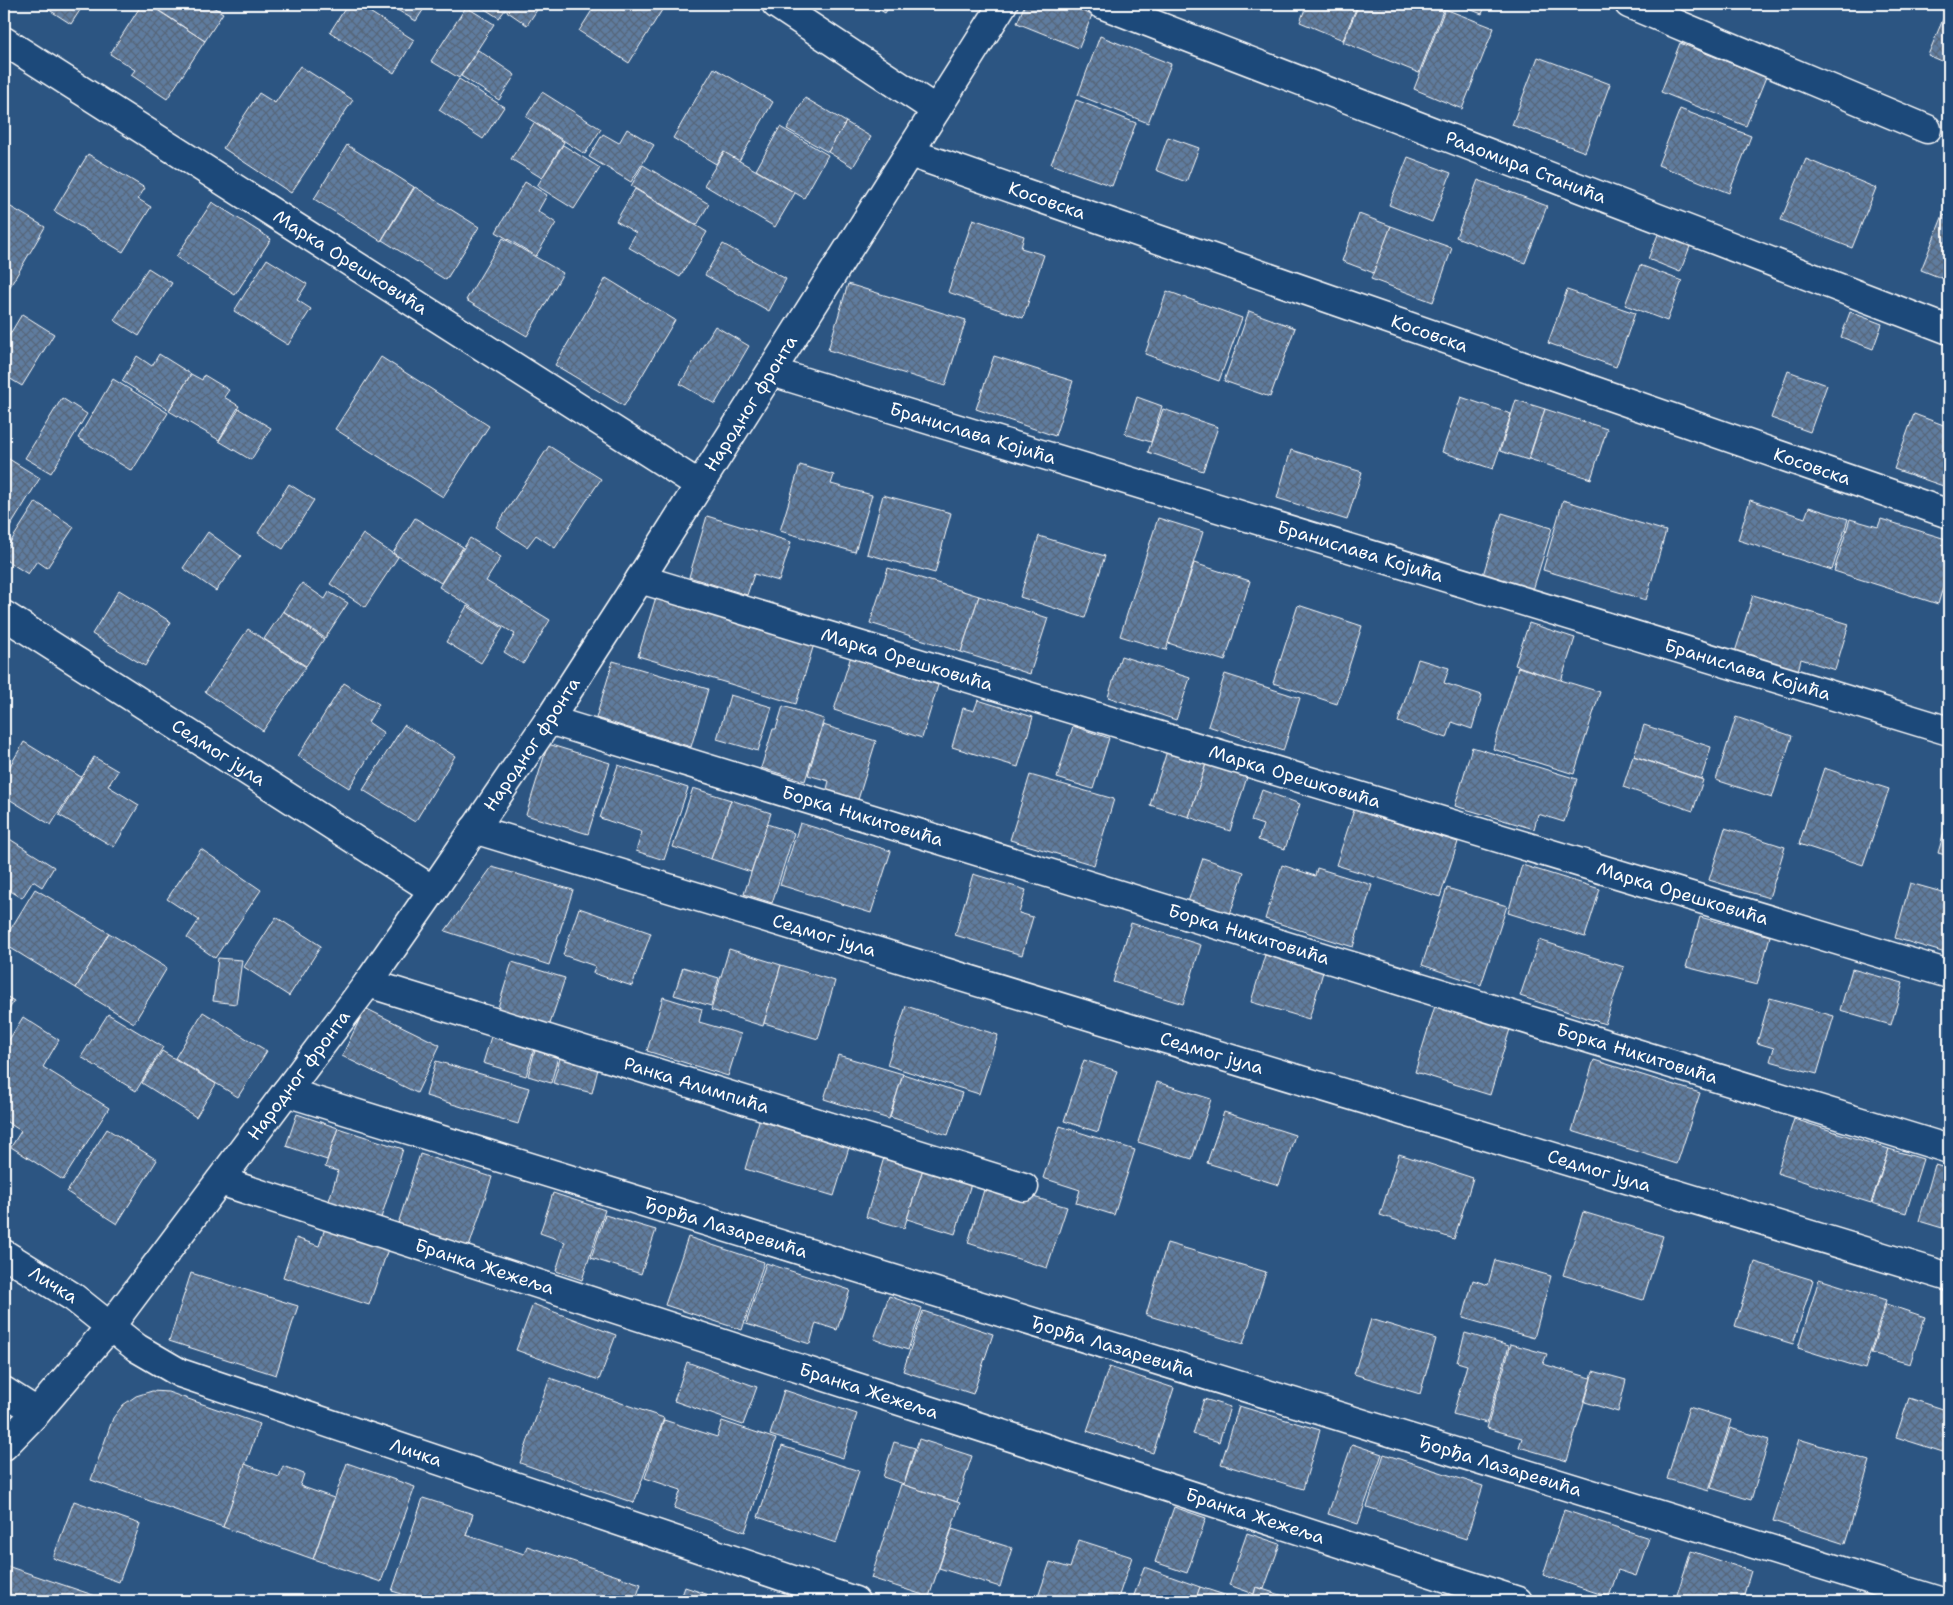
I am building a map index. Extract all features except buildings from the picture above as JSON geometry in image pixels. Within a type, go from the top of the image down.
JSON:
[{"type":"street","points":[[776,4],[936,110]]},
{"type":"street","name":"Народног фронта","points":[[4,1446],[37,1412],[109,1328],[368,983],[433,890],[549,720],[640,579],[698,484],[772,372],[1003,4]]},
{"type":"street","name":"Радомира Станића","points":[[1102,4],[1949,330]]},
{"type":"street","points":[[1629,4],[1927,129]]},
{"type":"street","name":"Марка Орешковића","points":[[4,41],[698,484]]},
{"type":"street","name":"Косовска","points":[[910,153],[1949,514]]},
{"type":"street","name":"Бранислава Којића","points":[[772,372],[1949,731]]},
{"type":"street","name":"Марка Орешковића","points":[[640,579],[1949,974]]},
{"type":"street","name":"Седмог јула","points":[[4,615],[433,890]]},
{"type":"street","name":"Борка Никитовића","points":[[549,720],[1949,1149]]},
{"type":"street","name":"Седмог јула","points":[[474,829],[1949,1277]]},
{"type":"street","name":"Ранка Алимпића","points":[[368,983],[1024,1187]]},
{"type":"street","name":"Ђорђа Лазаревића","points":[[286,1092],[1939,1601]]},
{"type":"street","name":"Бранка Жежеља","points":[[220,1181],[1518,1601]]},
{"type":"street","name":"Личка","points":[[4,1254],[73,1297],[109,1328],[154,1360],[180,1374],[855,1601]]},
{"type":"street","points":[[4,1391],[37,1412]]}]
